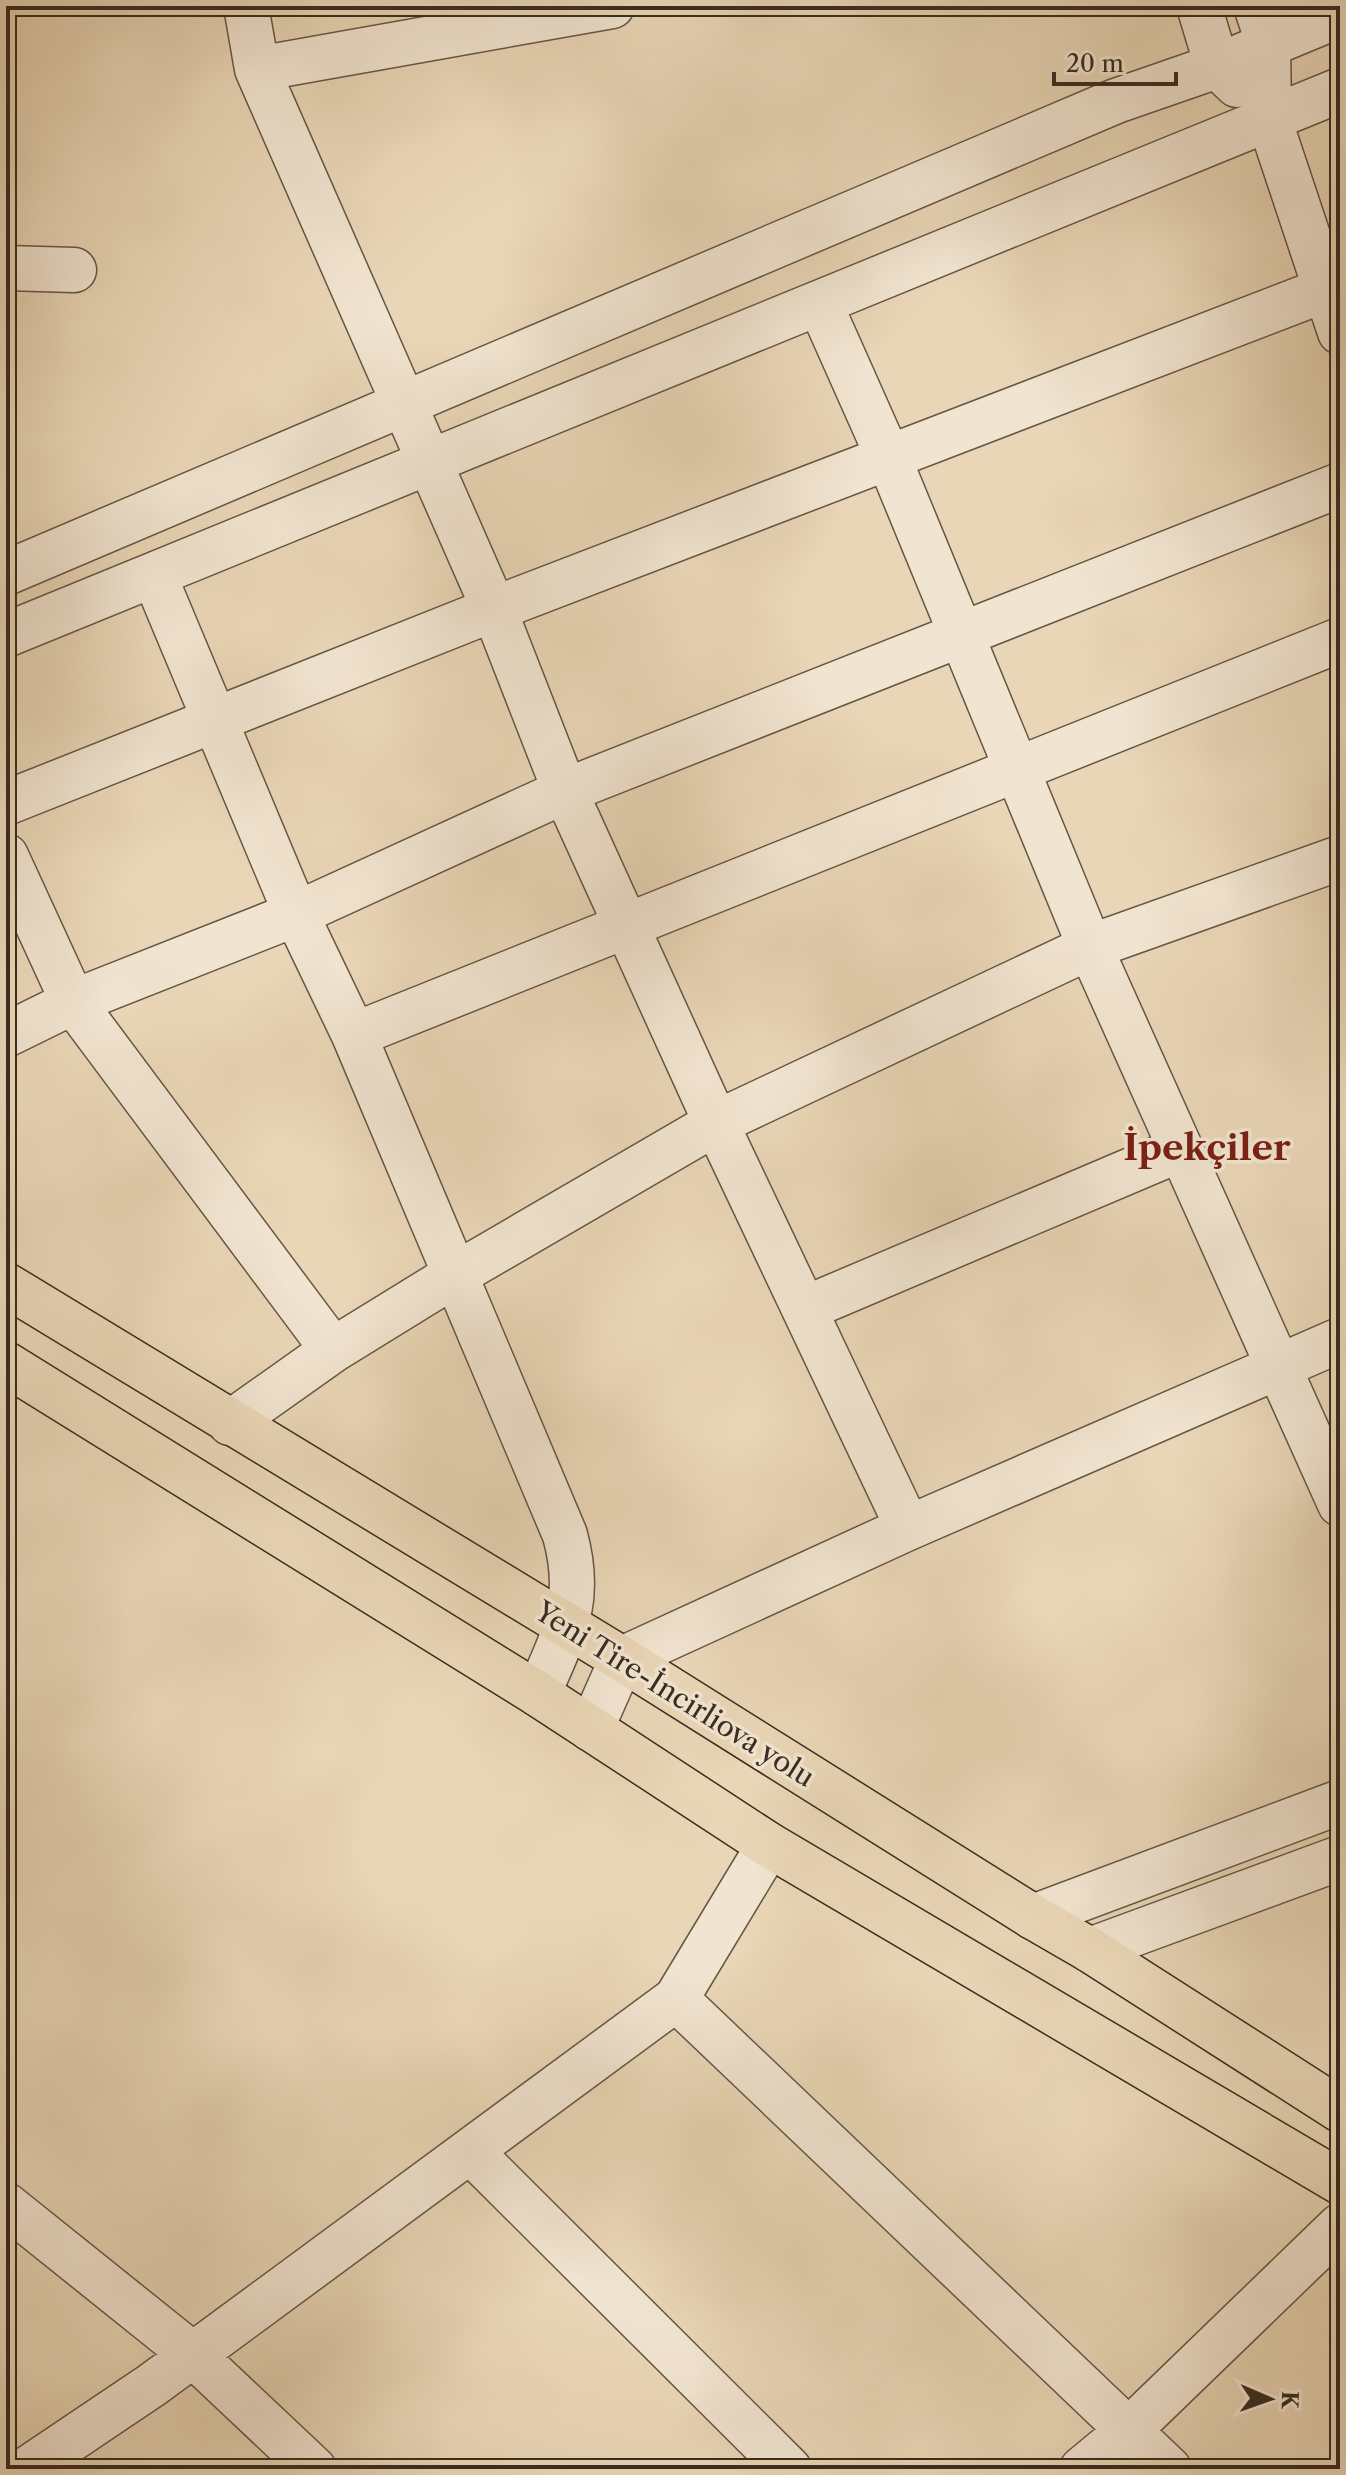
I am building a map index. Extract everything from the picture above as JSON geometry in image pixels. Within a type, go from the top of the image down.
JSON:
[{"type":"main road","name":"Yeni Tire-İncirliova yolu","points":[[6,1285],[622,1659],[1090,1950],[1340,2110]]},
{"type":"main road","points":[[6,1364],[538,1694],[769,1845],[1340,2182]]},
{"type":"street","points":[[246,6],[257,69],[494,609],[565,791],[716,1123],[908,1528]]},
{"type":"street","points":[[257,69],[612,6]]},
{"type":"street","points":[[1199,6],[1217,66],[1269,119]]},
{"type":"street","points":[[6,573],[1116,101],[1217,66],[1262,24],[1340,15]]},
{"type":"street","points":[[1262,24],[1269,119],[1340,332]]},
{"type":"street","points":[[6,635],[1340,90]]},
{"type":"street","points":[[6,268],[74,270]]},
{"type":"street","points":[[6,803],[494,609],[1327,289]]},
{"type":"street","points":[[820,304],[889,459],[1090,947],[1340,1504]]},
{"type":"street","points":[[6,1035],[73,1002],[296,914],[565,791],[1340,485]]},
{"type":"street","points":[[154,575],[296,914],[354,1035],[453,1276],[565,1535],[574,1587],[568,1626],[538,1694]]},
{"type":"street","points":[[354,1035],[1340,640]]},
{"type":"street","points":[[6,856],[73,1002],[333,1350]]},
{"type":"street","points":[[230,1423],[333,1350],[453,1276],[716,1123],[1090,947],[1340,858]]},
{"type":"street","points":[[804,1309],[1181,1149]]},
{"type":"street","points":[[591,1729],[622,1659],[908,1528],[1340,1340]]},
{"type":"street","points":[[1033,1917],[1340,1802]]},
{"type":"street","points":[[27,2469],[193,2355],[676,1999],[769,1845]]},
{"type":"street","points":[[1090,1950],[1340,1858]]},
{"type":"street","points":[[676,1999],[1169,2469]]},
{"type":"street","points":[[470,2151],[789,2469]]},
{"type":"street","points":[[6,2205],[193,2355],[314,2469]]},
{"type":"street","points":[[1082,2469],[1129,2430],[1340,2226]]},
{"type":"district","name":"İpekçiler","points":[[1207,1147]]}]
